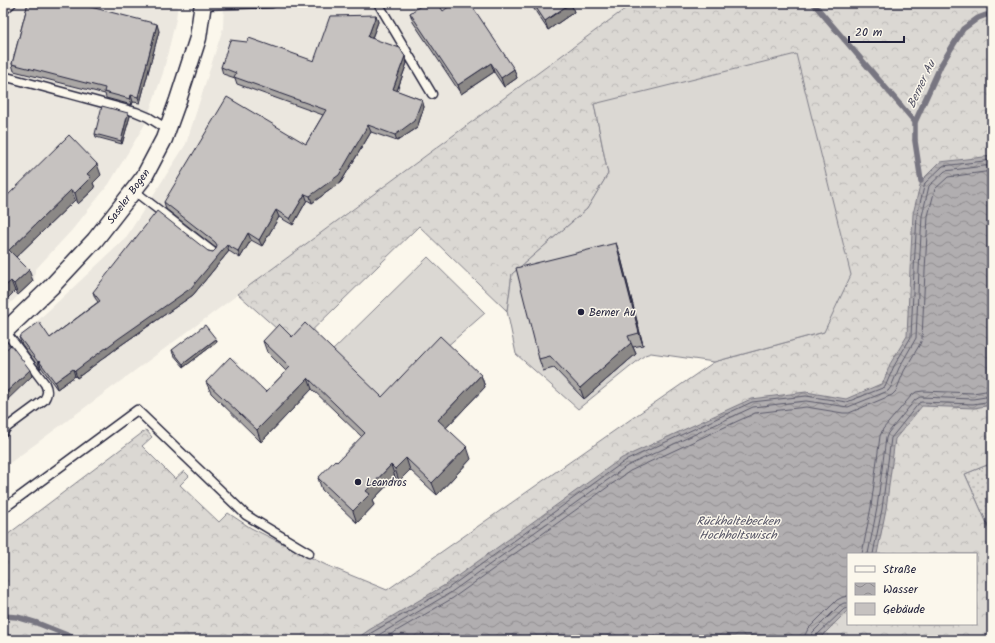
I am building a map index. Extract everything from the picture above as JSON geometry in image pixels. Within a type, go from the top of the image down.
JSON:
[{"type":"street","name":"Saseler Bogen","points":[[4,332],[95,240],[144,177],[164,139],[178,100],[198,38],[202,4]]},
{"type":"lane","points":[[3,11],[12,3]]},
{"type":"lane","points":[[202,4],[272,3]]},
{"type":"lane","points":[[378,3],[432,94]]},
{"type":"lane","points":[[3,76],[136,112],[148,117],[167,129]]},
{"type":"lane","points":[[133,190],[214,253]]},
{"type":"lane","points":[[3,433],[6,428],[44,400],[47,389],[45,384],[4,332]]},
{"type":"lane","points":[[3,509],[137,410],[246,515],[309,553]]},
{"type":"shaded area","points":[[3,3],[178,3],[176,19],[163,73],[145,124],[109,184],[72,230],[35,270],[34,281],[3,310]]},
{"type":"shaded area","points":[[224,3],[633,3],[3,468],[3,353],[125,239],[186,144],[223,28]]},
{"type":"green space","points":[[633,3],[992,3],[992,463],[965,474],[992,535],[992,640],[13,640],[3,628],[3,538],[146,430],[152,437],[142,446],[175,479],[184,471],[189,476],[180,485],[219,522],[228,513],[251,528],[326,565],[387,590],[714,362],[824,332],[594,104],[608,174],[587,209],[512,274],[507,311],[419,226],[296,346],[238,294]]},
{"type":"green space","points":[[796,54],[851,275],[824,332],[714,362],[651,353],[645,355],[578,409],[516,354],[507,311],[512,274],[587,209],[608,174],[594,104]]},
{"type":"green space","points":[[428,257],[485,313],[445,348],[386,409],[329,354]]},
{"type":"green space","points":[[992,463],[992,535],[965,474]]},
{"type":"water","name":"Rückhaltebecken Hochholtswisch","points":[[992,156],[992,405],[974,408],[922,406],[895,439],[886,509],[877,553],[847,553],[847,611],[818,640],[355,640],[369,630],[445,585],[622,458],[751,399],[806,392],[846,399],[883,383],[890,364],[907,336],[913,214],[921,181],[940,162]]},
{"type":"building","points":[[28,3],[75,3],[157,24],[138,97],[131,95],[130,99],[104,92],[105,88],[12,64]]},
{"type":"building","points":[[425,3],[438,3],[443,11],[454,3],[470,3],[514,69],[501,78],[491,63],[458,85],[410,13]]},
{"type":"building","points":[[533,3],[571,3],[545,21]]},
{"type":"building","points":[[376,15],[368,37],[400,48],[405,56],[393,89],[422,100],[414,121],[395,135],[368,125],[339,175],[310,196],[305,194],[290,219],[276,210],[259,240],[248,233],[238,251],[227,245],[191,288],[75,371],[73,369],[55,382],[19,337],[39,322],[50,338],[100,301],[93,292],[157,211],[208,251],[213,252],[216,249],[217,245],[215,242],[164,202],[227,97],[306,144],[326,110],[234,77],[236,73],[221,67],[230,40],[247,42],[249,38],[314,61],[330,16]]},
{"type":"building","points":[[102,106],[128,113],[121,141],[95,134]]},
{"type":"building","points":[[69,135],[97,164],[87,174],[91,177],[75,193],[71,190],[9,250],[29,270],[14,284],[11,281],[3,288],[3,200]]},
{"type":"building","name":"Berner Au","points":[[616,243],[639,333],[628,336],[631,343],[580,388],[550,356],[539,359],[516,268]]},
{"type":"building","points":[[305,323],[382,397],[440,336],[481,375],[438,420],[467,447],[432,483],[406,458],[395,469],[391,465],[366,491],[370,494],[353,511],[318,478],[335,460],[337,462],[365,433],[308,378],[257,430],[206,382],[230,357],[266,392],[290,367],[263,341],[279,324],[292,337]]},
{"type":"building","points":[[205,325],[216,339],[183,364],[172,350]]},
{"type":"building","points":[[11,345],[30,370],[3,395],[3,352]]},
{"type":"waterway","points":[[813,3],[915,122]]},
{"type":"waterway","name":"Berner Au","points":[[921,181],[915,141],[915,122],[941,65],[963,29],[978,18],[986,15]]},
{"type":"waterway","name":"Berner Au","points":[[3,616],[17,617],[37,623],[76,640]]},
{"type":"place","name":"Berner Au","points":[[581,312]]},
{"type":"place","name":"Leandros","points":[[358,482]]}]
